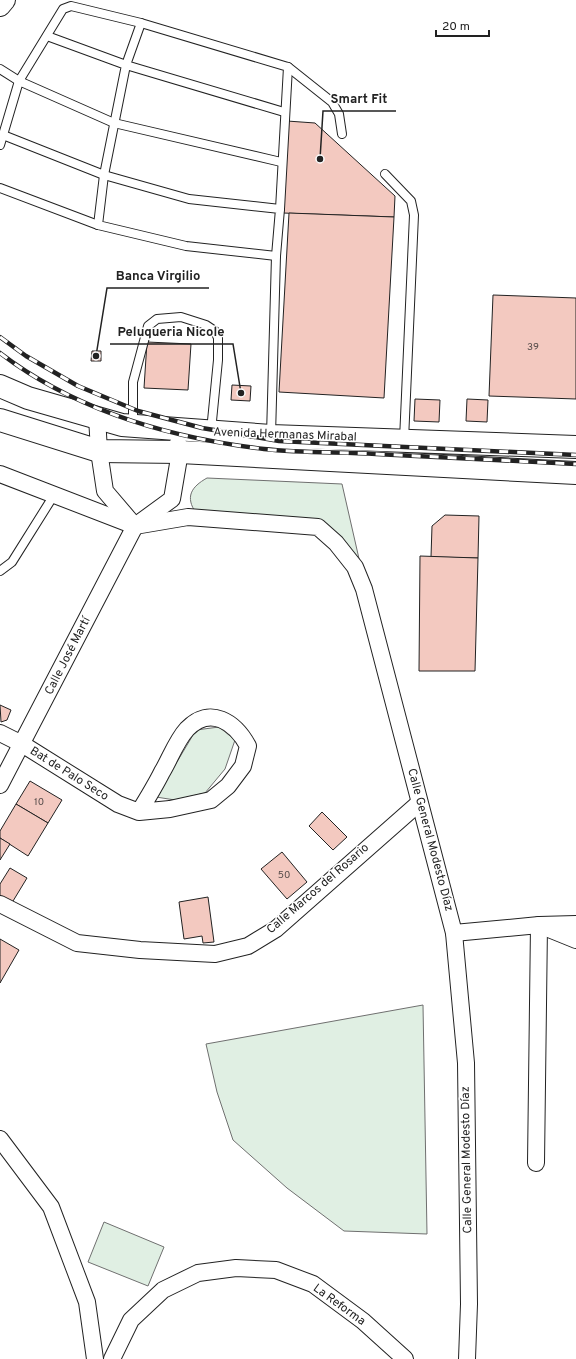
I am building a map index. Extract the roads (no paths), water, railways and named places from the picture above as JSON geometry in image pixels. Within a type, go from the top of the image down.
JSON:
[{"type":"main road","name":"Avenida Hermanas Mirabal","points":[[0,386],[28,398],[122,425],[271,436],[576,447]]},
{"type":"main road","name":"Avenida Hermanas Mirabal","points":[[0,420],[99,451],[180,452],[576,472]]},
{"type":"street","points":[[0,6],[5,0]]},
{"type":"street","points":[[97,417],[99,451],[105,491],[135,526]]},
{"type":"street","points":[[135,526],[172,499],[180,452],[176,429]]},
{"type":"street","points":[[0,474],[135,526]]},
{"type":"street","name":"Calle General Modesto Díaz","points":[[135,526],[188,518],[318,527],[336,543],[355,567],[364,590],[454,933],[466,1063],[469,1304],[467,1359]]},
{"type":"street","name":"Calle José Martí","points":[[0,784],[135,526]]},
{"type":"street","name":"Bat de Palo Seco","points":[[0,733],[22,744],[118,804],[139,812],[170,809],[211,800],[228,786],[242,766],[248,746],[242,733],[232,724],[218,718],[200,720],[187,730],[139,812]]},
{"type":"street","name":"Calle Marcos del Rosario","points":[[0,904],[78,943],[140,950],[215,954],[248,946],[276,929],[419,803]]},
{"type":"street","points":[[454,933],[539,925],[576,924]]},
{"type":"street","points":[[539,925],[576,940]]},
{"type":"street","points":[[536,1163],[539,925]]},
{"type":"street","points":[[0,1139],[51,1207],[87,1302],[95,1359]]},
{"type":"street","name":"La Reforma","points":[[112,1359],[131,1320],[163,1290],[198,1273],[236,1268],[276,1270],[313,1284],[364,1321],[405,1359]]},
{"type":"lane","points":[[0,145],[19,81],[63,10],[71,6],[141,23],[288,68],[332,102],[339,114],[342,134]]},
{"type":"lane","points":[[98,225],[104,174],[126,65],[141,23]]},
{"type":"lane","points":[[47,36],[126,65],[284,112]]},
{"type":"lane","points":[[271,436],[276,256],[288,68]]},
{"type":"lane","points":[[0,69],[19,81],[114,123],[281,162]]},
{"type":"lane","points":[[3,134],[104,174],[188,199],[280,209]]},
{"type":"lane","points":[[384,174],[411,201],[414,215],[404,440]]},
{"type":"lane","points":[[0,188],[98,225],[186,246],[276,256]]},
{"type":"lane","points":[[133,426],[133,382],[148,326],[156,319],[181,317],[206,325],[215,331],[218,338],[218,360],[211,432]]},
{"type":"lane","points":[[0,571],[12,562],[54,495]]},
{"type":"railway","points":[[0,337],[26,356],[78,386],[138,411],[202,428],[279,441],[576,455]]},
{"type":"railway","points":[[0,353],[29,373],[60,391],[92,406],[125,419],[194,438],[264,449],[306,452],[576,464]]},
{"type":"place","name":"Smart Fit","points":[[320,159]]},
{"type":"place","name":"Banca Virgilio","points":[[96,356]]},
{"type":"place","name":"Peluqueria Nicole","points":[[241,393]]}]
